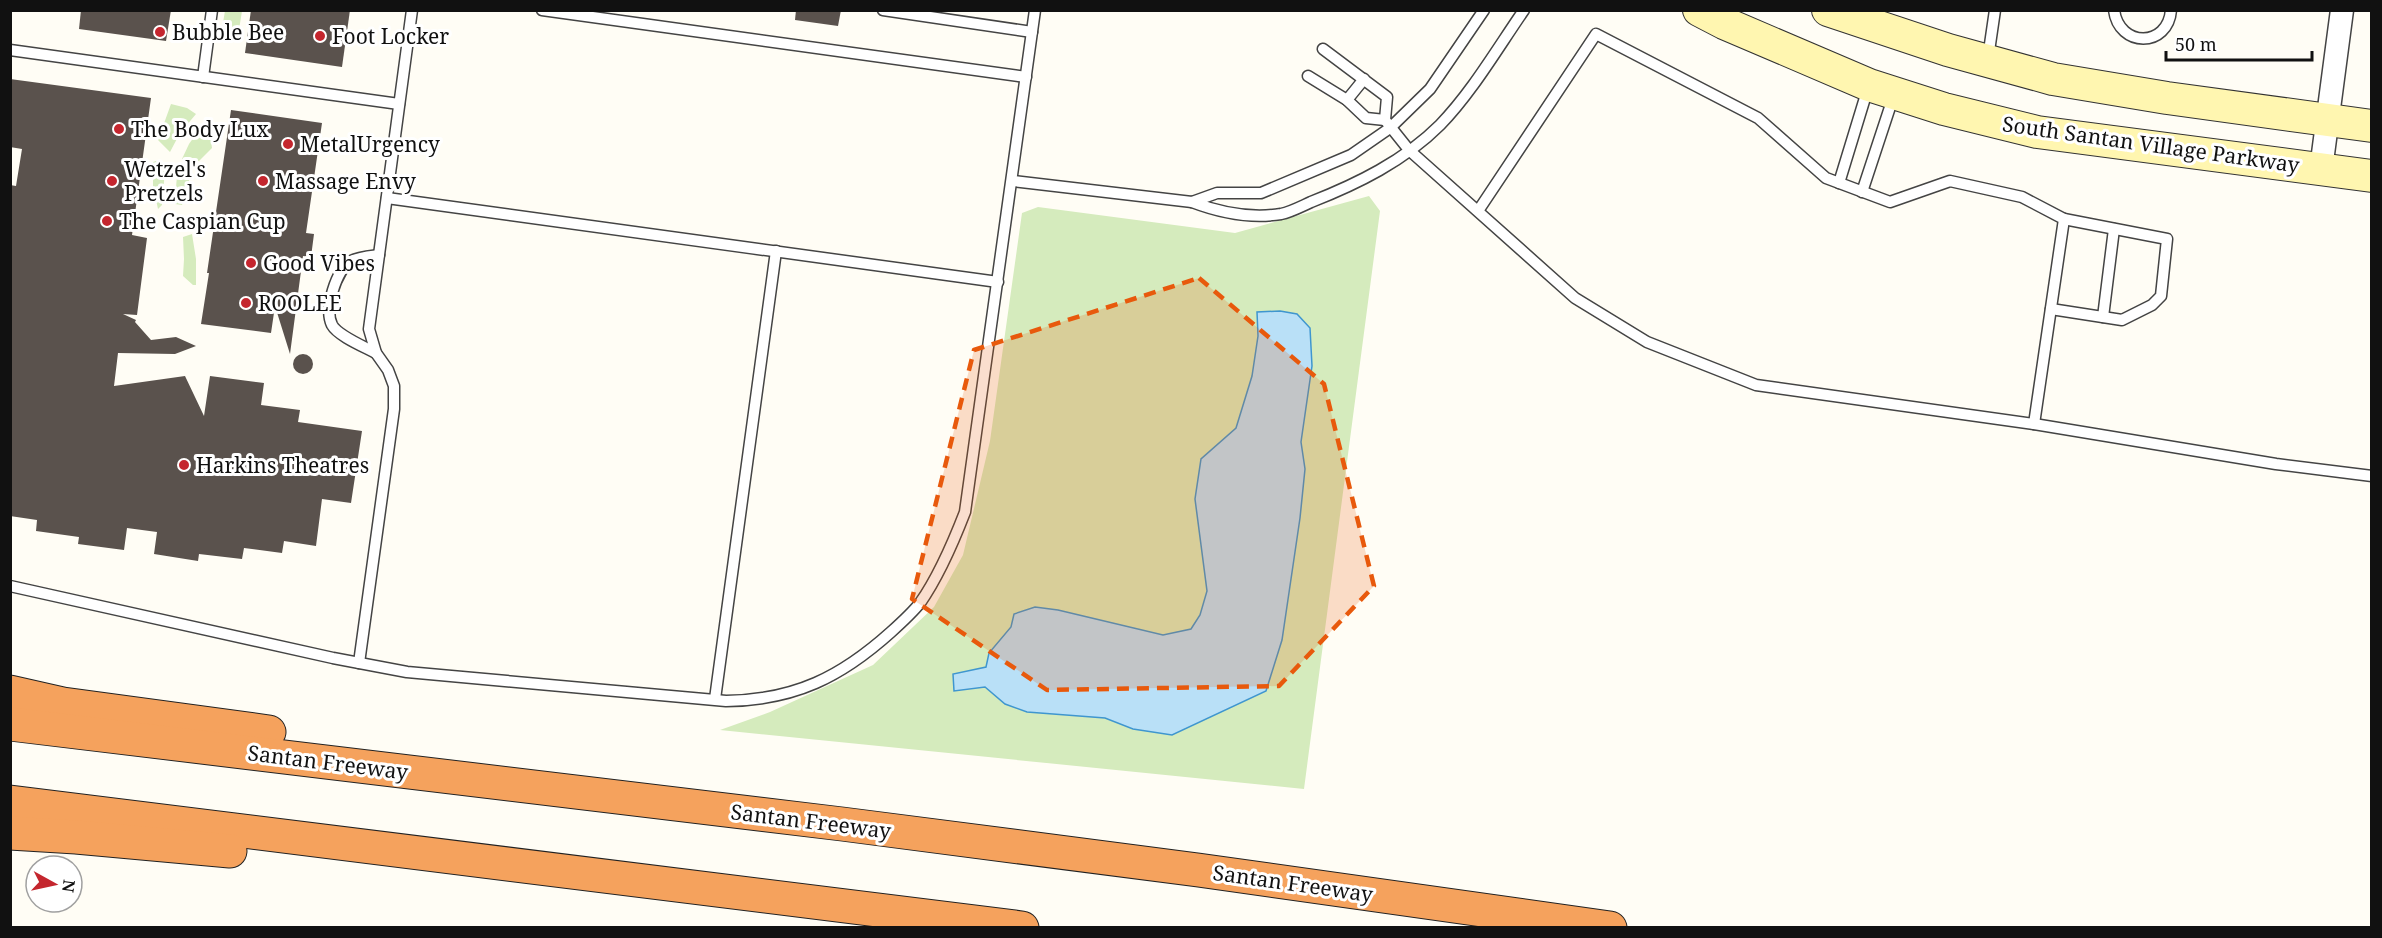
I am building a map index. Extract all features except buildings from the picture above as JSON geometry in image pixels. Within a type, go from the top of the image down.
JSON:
[{"type":"highway","points":[[10,693],[63,704],[503,764],[842,824]]},
{"type":"highway","name":"Santan Freeway","points":[[10,724],[842,824],[1610,927]]},
{"type":"highway","points":[[10,802],[1022,927]]},
{"type":"highway","points":[[10,833],[76,837],[361,864],[445,856]]},
{"type":"main road","name":"South Santan Village Parkway","points":[[1699,10],[1744,32],[1882,88],[1944,109],[2037,132],[2372,176]]},
{"type":"main road","points":[[1828,10],[1948,50],[2053,79],[2167,98],[2372,126]]},
{"type":"street","points":[[2321,169],[2342,10]]},
{"type":"lane","points":[[203,77],[212,10]]},
{"type":"lane","points":[[359,663],[394,409],[394,386],[388,370],[376,353],[369,329],[412,10]]},
{"type":"lane","points":[[542,10],[1026,77]]},
{"type":"lane","points":[[883,10],[1032,32]]},
{"type":"lane","points":[[10,586],[407,672],[715,699],[757,700],[812,686],[840,671],[878,644],[920,603],[953,543],[965,512],[1035,10]]},
{"type":"lane","points":[[1192,202],[1217,193],[1261,193],[1351,155],[1430,89],[1484,10]]},
{"type":"lane","points":[[1012,181],[1192,202],[1216,211],[1242,216],[1282,214],[1354,185],[1409,150],[1440,125],[1458,104],[1524,10]]},
{"type":"lane","points":[[1988,61],[1995,10]]},
{"type":"lane","points":[[2114,10],[2119,28],[2134,38],[2144,39],[2161,33],[2169,22],[2171,10]]},
{"type":"lane","points":[[1478,212],[1596,34],[1758,118],[1826,178],[1862,192],[1890,202],[1950,182],[2022,197],[2064,219],[2167,238],[2161,296],[2152,305],[2122,320],[2051,309]]},
{"type":"lane","points":[[1323,49],[1387,97],[1388,124]]},
{"type":"lane","points":[[10,50],[399,104]]},
{"type":"lane","points":[[1308,76],[1347,100],[1366,118],[1388,124],[1409,150],[1575,298],[1647,342],[1756,385],[2034,424],[2276,464],[2372,476]]},
{"type":"lane","points":[[1347,100],[1364,79]]},
{"type":"lane","points":[[1839,183],[1882,88]]},
{"type":"lane","points":[[1862,192],[1882,88]]},
{"type":"lane","points":[[387,198],[998,282]]},
{"type":"lane","points":[[2034,424],[2064,219]]},
{"type":"lane","points":[[2103,317],[2114,229]]},
{"type":"lane","points":[[715,699],[776,251]]},
{"type":"lane","points":[[376,353],[343,335],[333,326],[330,314],[339,273],[352,260],[379,255]]},
{"type":"highlighted area","points":[[1199,278],[1324,384],[1374,586],[1279,686],[1047,690],[912,599],[974,350]]},
{"type":"green space","points":[[225,11],[242,11],[238,36],[221,34]]},
{"type":"green space","points":[[171,104],[187,108],[196,114],[180,133],[170,152],[158,140]]},
{"type":"green space","points":[[204,123],[210,134],[212,148],[199,161],[182,159],[189,144]]},
{"type":"green space","points":[[156,161],[165,170],[162,205],[158,209],[153,186],[153,162]]},
{"type":"green space","points":[[177,174],[190,177],[182,205],[175,204]]},
{"type":"green space","points":[[1369,196],[1380,211],[1304,789],[720,730],[770,712],[873,665],[934,607],[963,555],[990,441],[1022,213],[1038,207],[1235,233]]},
{"type":"green space","points":[[192,234],[196,259],[196,285],[183,276],[183,237]]},
{"type":"water","points":[[1280,311],[1297,314],[1310,328],[1312,366],[1301,442],[1305,469],[1300,518],[1282,640],[1266,691],[1172,735],[1133,729],[1105,718],[1027,712],[1005,704],[985,687],[954,691],[953,674],[986,667],[989,653],[1011,627],[1014,614],[1035,607],[1058,610],[1163,635],[1191,629],[1200,615],[1207,591],[1195,499],[1201,459],[1236,428],[1252,376],[1258,336],[1257,312]]},
{"type":"place","name":"Bubble Bee","points":[[160,32]]},
{"type":"place","name":"Foot Locker","points":[[320,36]]},
{"type":"place","name":"The Body Lux","points":[[119,129]]},
{"type":"place","name":"MetalUrgency","points":[[288,144]]},
{"type":"place","name":"Wetzel's Pretzels","points":[[112,181]]},
{"type":"place","name":"Massage Envy","points":[[263,181]]},
{"type":"place","name":"The Caspian Cup","points":[[107,221]]},
{"type":"place","name":"Good Vibes","points":[[251,263]]},
{"type":"place","name":"ROOLEE","points":[[246,303]]},
{"type":"place","name":"Harkins Theatres","points":[[184,465]]}]
